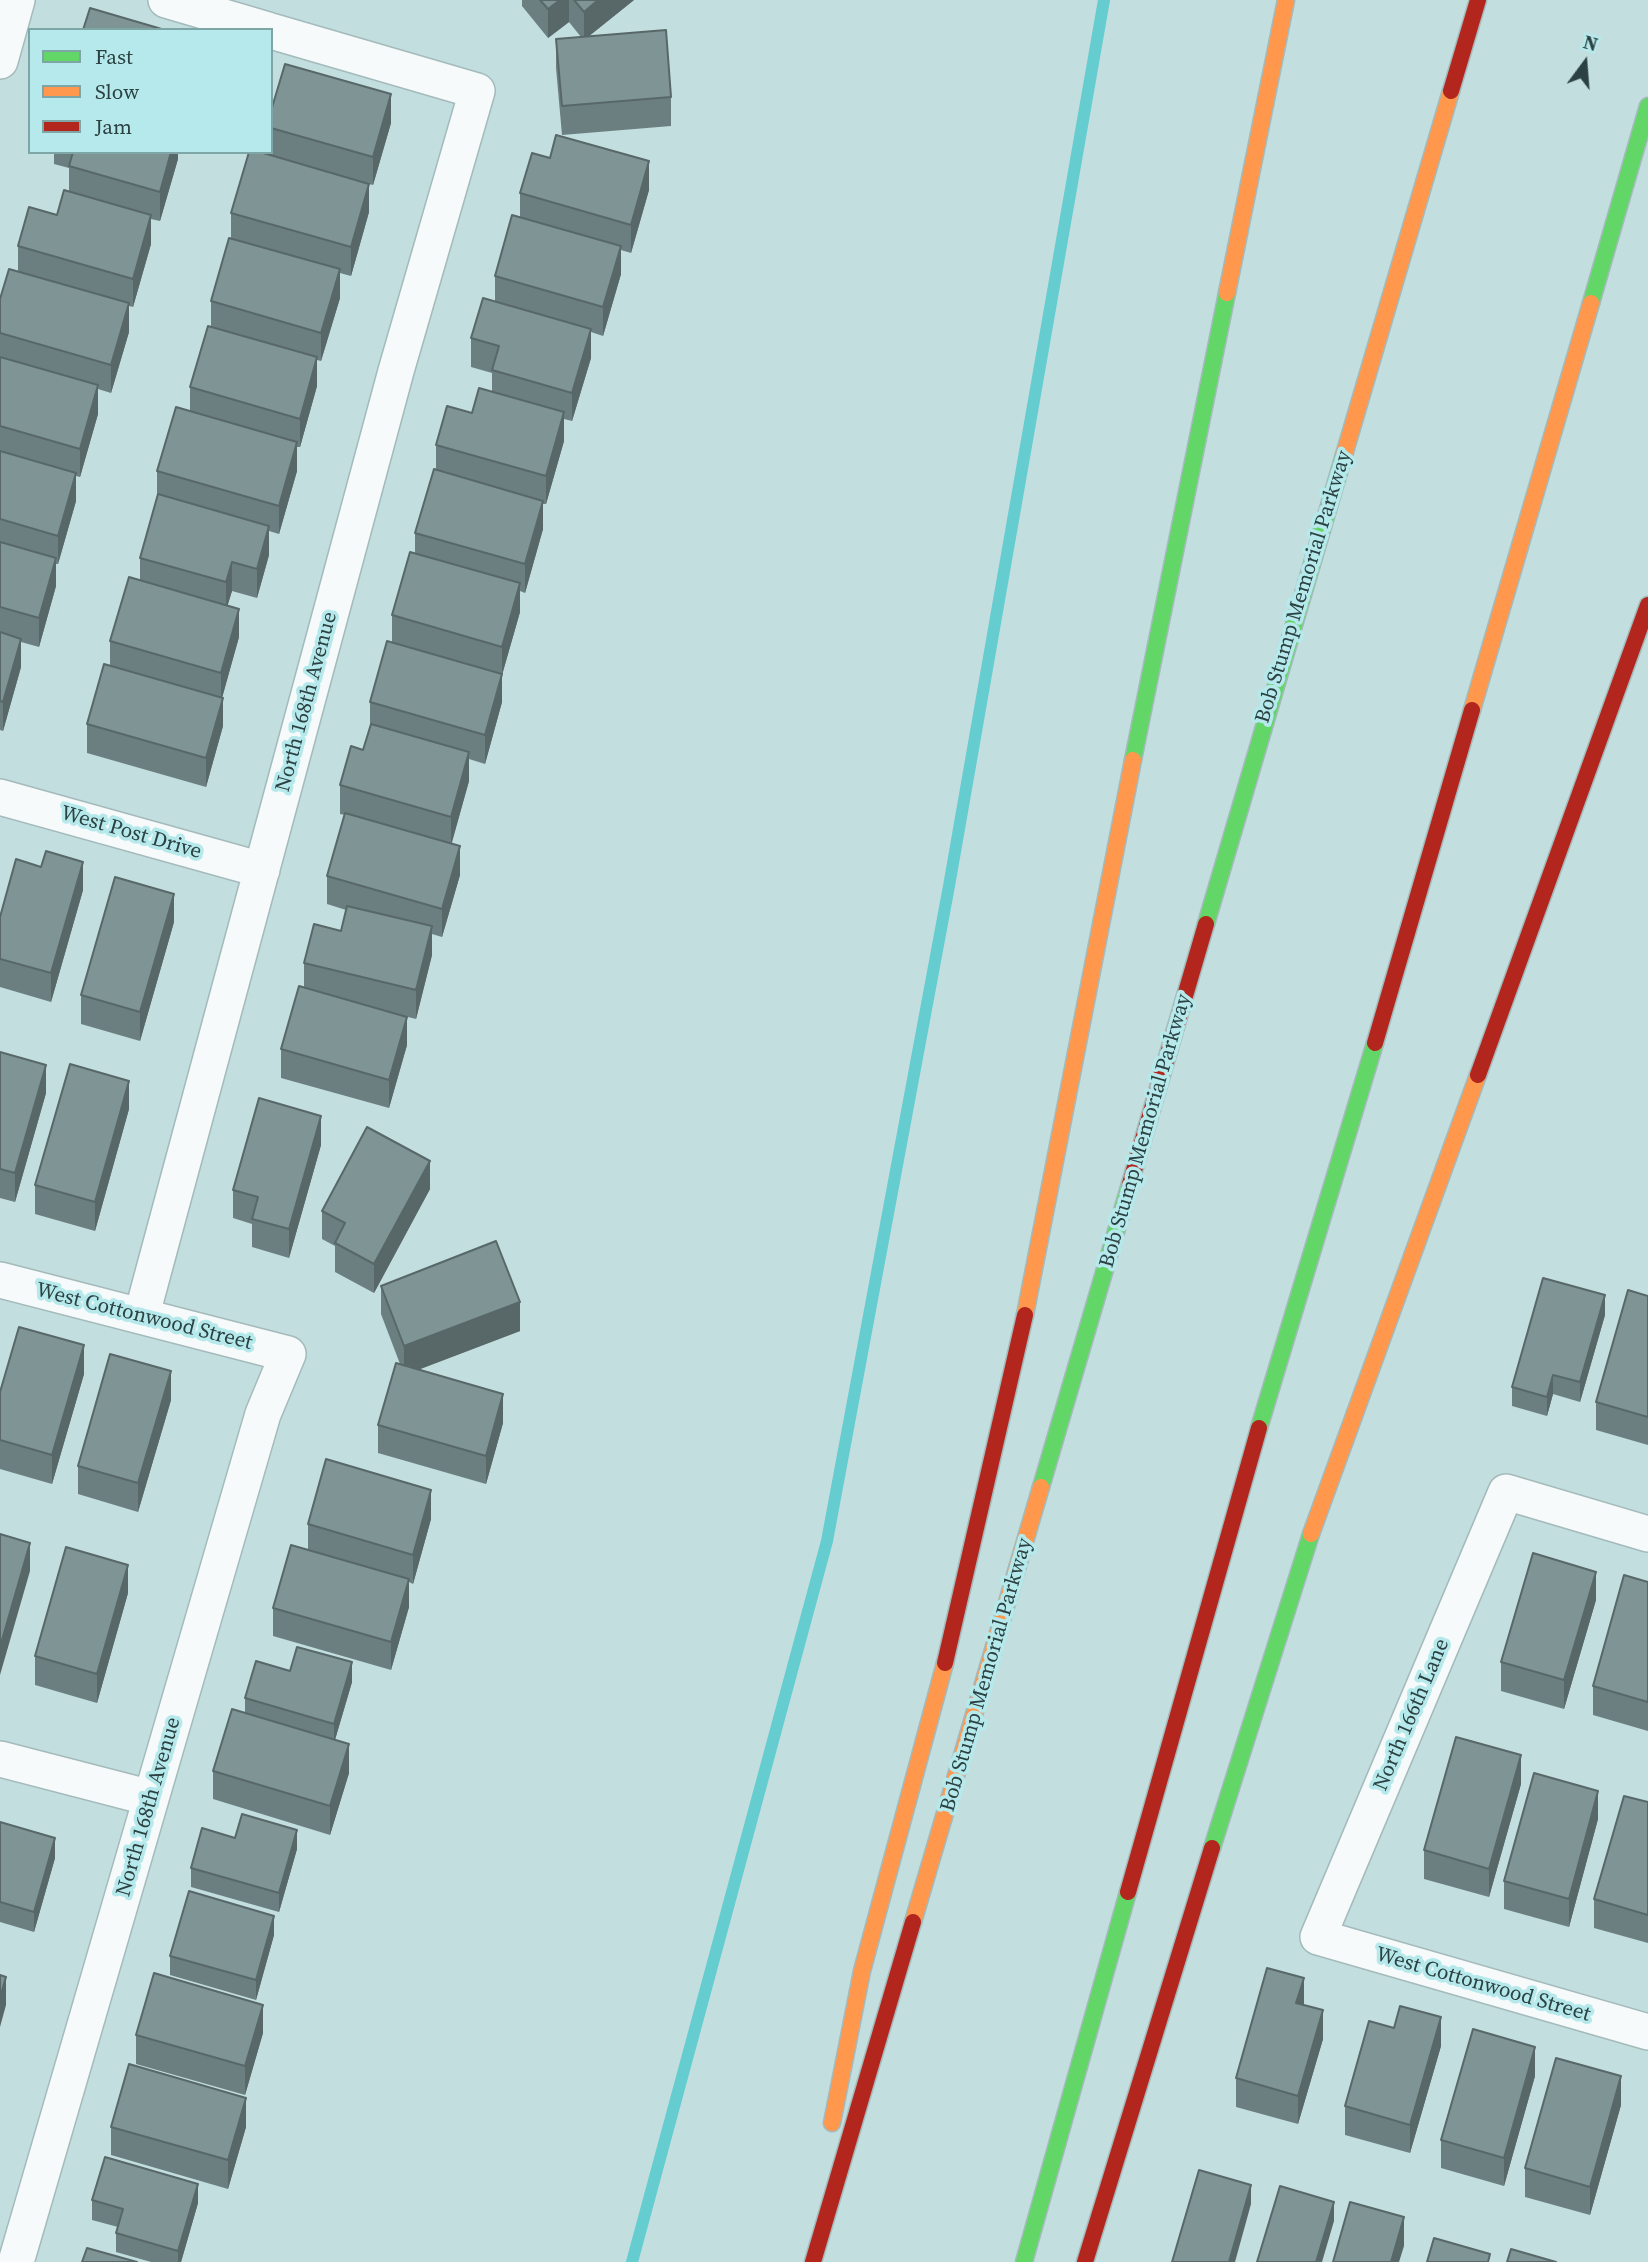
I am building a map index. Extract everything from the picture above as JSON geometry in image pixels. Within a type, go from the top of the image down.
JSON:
[{"type":"highway","points":[[828,2143],[862,1970],[947,1653],[1016,1361],[1108,882],[1286,0]]},
{"type":"highway","name":"Bob Stump Memorial Parkway","points":[[813,2262],[1478,0]]},
{"type":"highway","points":[[1024,2262],[1257,1434],[1330,1197],[1648,106]]},
{"type":"highway","points":[[1085,2262],[1284,1611],[1357,1402],[1450,1154],[1648,605]]},
{"type":"highway","points":[[804,2262],[823,2169]]},
{"type":"street","points":[[0,61],[17,0]]},
{"type":"street","points":[[166,0],[263,28]]},
{"type":"street","name":"North 168th Avenue","points":[[142,1314],[396,372],[477,91],[273,31]]},
{"type":"street","name":"West Post Drive","points":[[0,797],[262,870]]},
{"type":"street","name":"West Cottonwood Street","points":[[0,1280],[142,1314],[288,1354]]},
{"type":"street","name":"North 168th Avenue","points":[[16,2262],[263,1414],[288,1354]]},
{"type":"street","name":"North 166th Lane","points":[[1318,1937],[1506,1492],[1648,1534]]},
{"type":"street","points":[[0,1759],[151,1798]]},
{"type":"street","name":"West Cottonwood Street","points":[[1318,1937],[1648,2032]]},
{"type":"building","points":[[540,0],[560,0],[548,9]]},
{"type":"building","points":[[574,0],[598,0],[584,12]]},
{"type":"building","points":[[90,8],[158,28],[84,28]]},
{"type":"building","points":[[666,30],[671,97],[562,106],[556,39]]},
{"type":"building","points":[[285,64],[391,94],[373,157],[273,129],[273,104]]},
{"type":"building","points":[[556,135],[649,161],[631,225],[520,193],[532,153],[550,158]]},
{"type":"building","points":[[72,154],[170,154],[160,192],[69,166]]},
{"type":"building","points":[[248,154],[267,154],[369,184],[351,247],[231,213]]},
{"type":"building","points":[[64,190],[151,215],[133,279],[18,246],[29,207],[57,215]]},
{"type":"building","points":[[512,215],[621,246],[603,307],[495,276]]},
{"type":"building","points":[[229,238],[340,269],[321,333],[211,301]]},
{"type":"building","points":[[9,269],[129,303],[111,365],[0,333],[0,299]]},
{"type":"building","points":[[483,298],[591,329],[572,393],[492,370],[499,346],[471,338]]},
{"type":"building","points":[[208,326],[317,357],[300,419],[190,387]]},
{"type":"building","points":[[0,357],[98,385],[80,449],[0,426]]},
{"type":"building","points":[[479,388],[564,412],[546,476],[436,445],[447,406],[472,413]]},
{"type":"building","points":[[176,407],[297,442],[279,506],[157,471]]},
{"type":"building","points":[[0,451],[76,473],[58,536],[0,519]]},
{"type":"building","points":[[434,469],[543,501],[525,564],[415,533]]},
{"type":"building","points":[[158,494],[269,526],[257,569],[232,562],[226,582],[140,558]]},
{"type":"building","points":[[0,542],[56,558],[39,618],[0,607]]},
{"type":"building","points":[[410,552],[520,583],[502,647],[392,615]]},
{"type":"building","points":[[129,577],[239,609],[221,673],[110,641]]},
{"type":"building","points":[[0,632],[21,639],[3,702],[0,701]]},
{"type":"building","points":[[387,641],[502,674],[485,735],[370,702]]},
{"type":"building","points":[[104,664],[223,698],[206,758],[87,724]]},
{"type":"building","points":[[371,724],[469,752],[451,817],[340,785],[351,746],[363,750]]},
{"type":"building","points":[[345,813],[460,846],[442,909],[327,876]]},
{"type":"building","points":[[46,851],[83,862],[51,973],[0,959],[0,917],[16,859],[41,867]]},
{"type":"building","points":[[115,877],[174,894],[140,1012],[81,995]]},
{"type":"building","points":[[347,906],[432,926],[416,990],[304,963],[314,924],[341,931]]},
{"type":"building","points":[[299,986],[407,1017],[389,1080],[281,1049]]},
{"type":"building","points":[[0,1052],[46,1065],[15,1173],[0,1169]]},
{"type":"building","points":[[70,1064],[129,1081],[95,1202],[35,1185]]},
{"type":"building","points":[[259,1098],[321,1116],[289,1229],[252,1219],[258,1197],[233,1190]]},
{"type":"building","points":[[367,1127],[430,1161],[374,1264],[335,1243],[345,1223],[322,1211]]},
{"type":"building","points":[[496,1241],[520,1302],[404,1346],[381,1286]]},
{"type":"building","points":[[1543,1278],[1605,1295],[1580,1382],[1553,1375],[1547,1397],[1512,1387]]},
{"type":"building","points":[[1628,1290],[1648,1296],[1648,1417],[1596,1402]]},
{"type":"building","points":[[19,1327],[84,1345],[52,1455],[0,1440],[0,1392]]},
{"type":"building","points":[[110,1354],[171,1371],[138,1483],[78,1466]]},
{"type":"building","points":[[396,1363],[503,1394],[486,1456],[378,1425]]},
{"type":"building","points":[[326,1459],[431,1490],[413,1555],[308,1524]]},
{"type":"building","points":[[0,1534],[30,1543],[0,1647]]},
{"type":"building","points":[[291,1545],[409,1579],[391,1642],[273,1608]]},
{"type":"building","points":[[66,1547],[128,1565],[97,1674],[35,1656]]},
{"type":"building","points":[[1533,1553],[1596,1572],[1564,1680],[1501,1662]]},
{"type":"building","points":[[1624,1575],[1648,1582],[1648,1702],[1593,1686]]},
{"type":"building","points":[[297,1647],[352,1662],[334,1724],[245,1698],[256,1661],[290,1671]]},
{"type":"building","points":[[232,1709],[349,1744],[330,1806],[213,1771]]},
{"type":"building","points":[[1456,1737],[1521,1755],[1489,1869],[1424,1850]]},
{"type":"building","points":[[1534,1773],[1598,1791],[1569,1899],[1504,1881]]},
{"type":"building","points":[[1624,1796],[1648,1802],[1648,1915],[1594,1899]]},
{"type":"building","points":[[242,1814],[297,1830],[279,1893],[191,1868],[202,1828],[235,1838]]},
{"type":"building","points":[[0,1822],[55,1838],[34,1912],[0,1902]]},
{"type":"building","points":[[189,1891],[274,1916],[256,1980],[170,1956]]},
{"type":"building","points":[[1267,1968],[1304,1978],[1296,2003],[1323,2010],[1298,2096],[1236,2078]]},
{"type":"building","points":[[154,1973],[263,2005],[245,2066],[136,2035]]},
{"type":"building","points":[[0,1975],[6,1977],[0,1998]]},
{"type":"building","points":[[1400,2006],[1441,2017],[1410,2125],[1345,2106],[1369,2021],[1394,2028]]},
{"type":"building","points":[[1473,2029],[1535,2047],[1504,2158],[1441,2140]]},
{"type":"building","points":[[1556,2058],[1621,2076],[1590,2187],[1525,2168]]},
{"type":"building","points":[[129,2064],[246,2098],[228,2160],[111,2127]]},
{"type":"building","points":[[105,2157],[198,2184],[178,2251],[116,2233],[123,2209],[92,2200]]},
{"type":"building","points":[[1199,2170],[1251,2185],[1229,2262],[1172,2262]]},
{"type":"building","points":[[1280,2186],[1334,2202],[1316,2262],[1257,2262]]},
{"type":"building","points":[[1350,2202],[1404,2217],[1391,2262],[1333,2262]]},
{"type":"building","points":[[1434,2238],[1490,2254],[1488,2262],[1427,2262]]},
{"type":"building","points":[[87,2248],[137,2262],[82,2262]]},
{"type":"building","points":[[1511,2249],[1556,2262],[1507,2262]]},
{"type":"waterway","points":[[632,2262],[827,1541],[949,886],[1104,0]]},
{"type":"traffic: fast","points":[[1591,303],[1648,106]]},
{"type":"traffic: fast","points":[[1133,760],[1227,293]]},
{"type":"traffic: fast","points":[[1206,924],[1344,455]]},
{"type":"traffic: fast","points":[[1259,1428],[1375,1043]]},
{"type":"traffic: fast","points":[[1041,1487],[1130,1184]]},
{"type":"traffic: fast","points":[[1212,1848],[1311,1534]]},
{"type":"traffic: fast","points":[[1024,2262],[1128,1892]]},
{"type":"traffic: slow","points":[[1227,293],[1286,0]]},
{"type":"traffic: slow","points":[[1344,455],[1451,91]]},
{"type":"traffic: slow","points":[[1472,710],[1591,303]]},
{"type":"traffic: slow","points":[[1025,1315],[1133,760]]},
{"type":"traffic: slow","points":[[1311,1534],[1478,1075]]},
{"type":"traffic: slow","points":[[913,1922],[1041,1487]]},
{"type":"traffic: slow","points":[[832,2123],[862,1971],[945,1663]]},
{"type":"traffic: jam","points":[[1451,91],[1478,0]]},
{"type":"traffic: jam","points":[[1478,1075],[1648,605]]},
{"type":"traffic: jam","points":[[1375,1043],[1472,710]]},
{"type":"traffic: jam","points":[[1130,1184],[1206,924]]},
{"type":"traffic: jam","points":[[945,1663],[1025,1315]]},
{"type":"traffic: jam","points":[[1128,1892],[1259,1428]]},
{"type":"traffic: jam","points":[[1085,2262],[1212,1848]]},
{"type":"traffic: jam","points":[[813,2262],[913,1922]]}]
